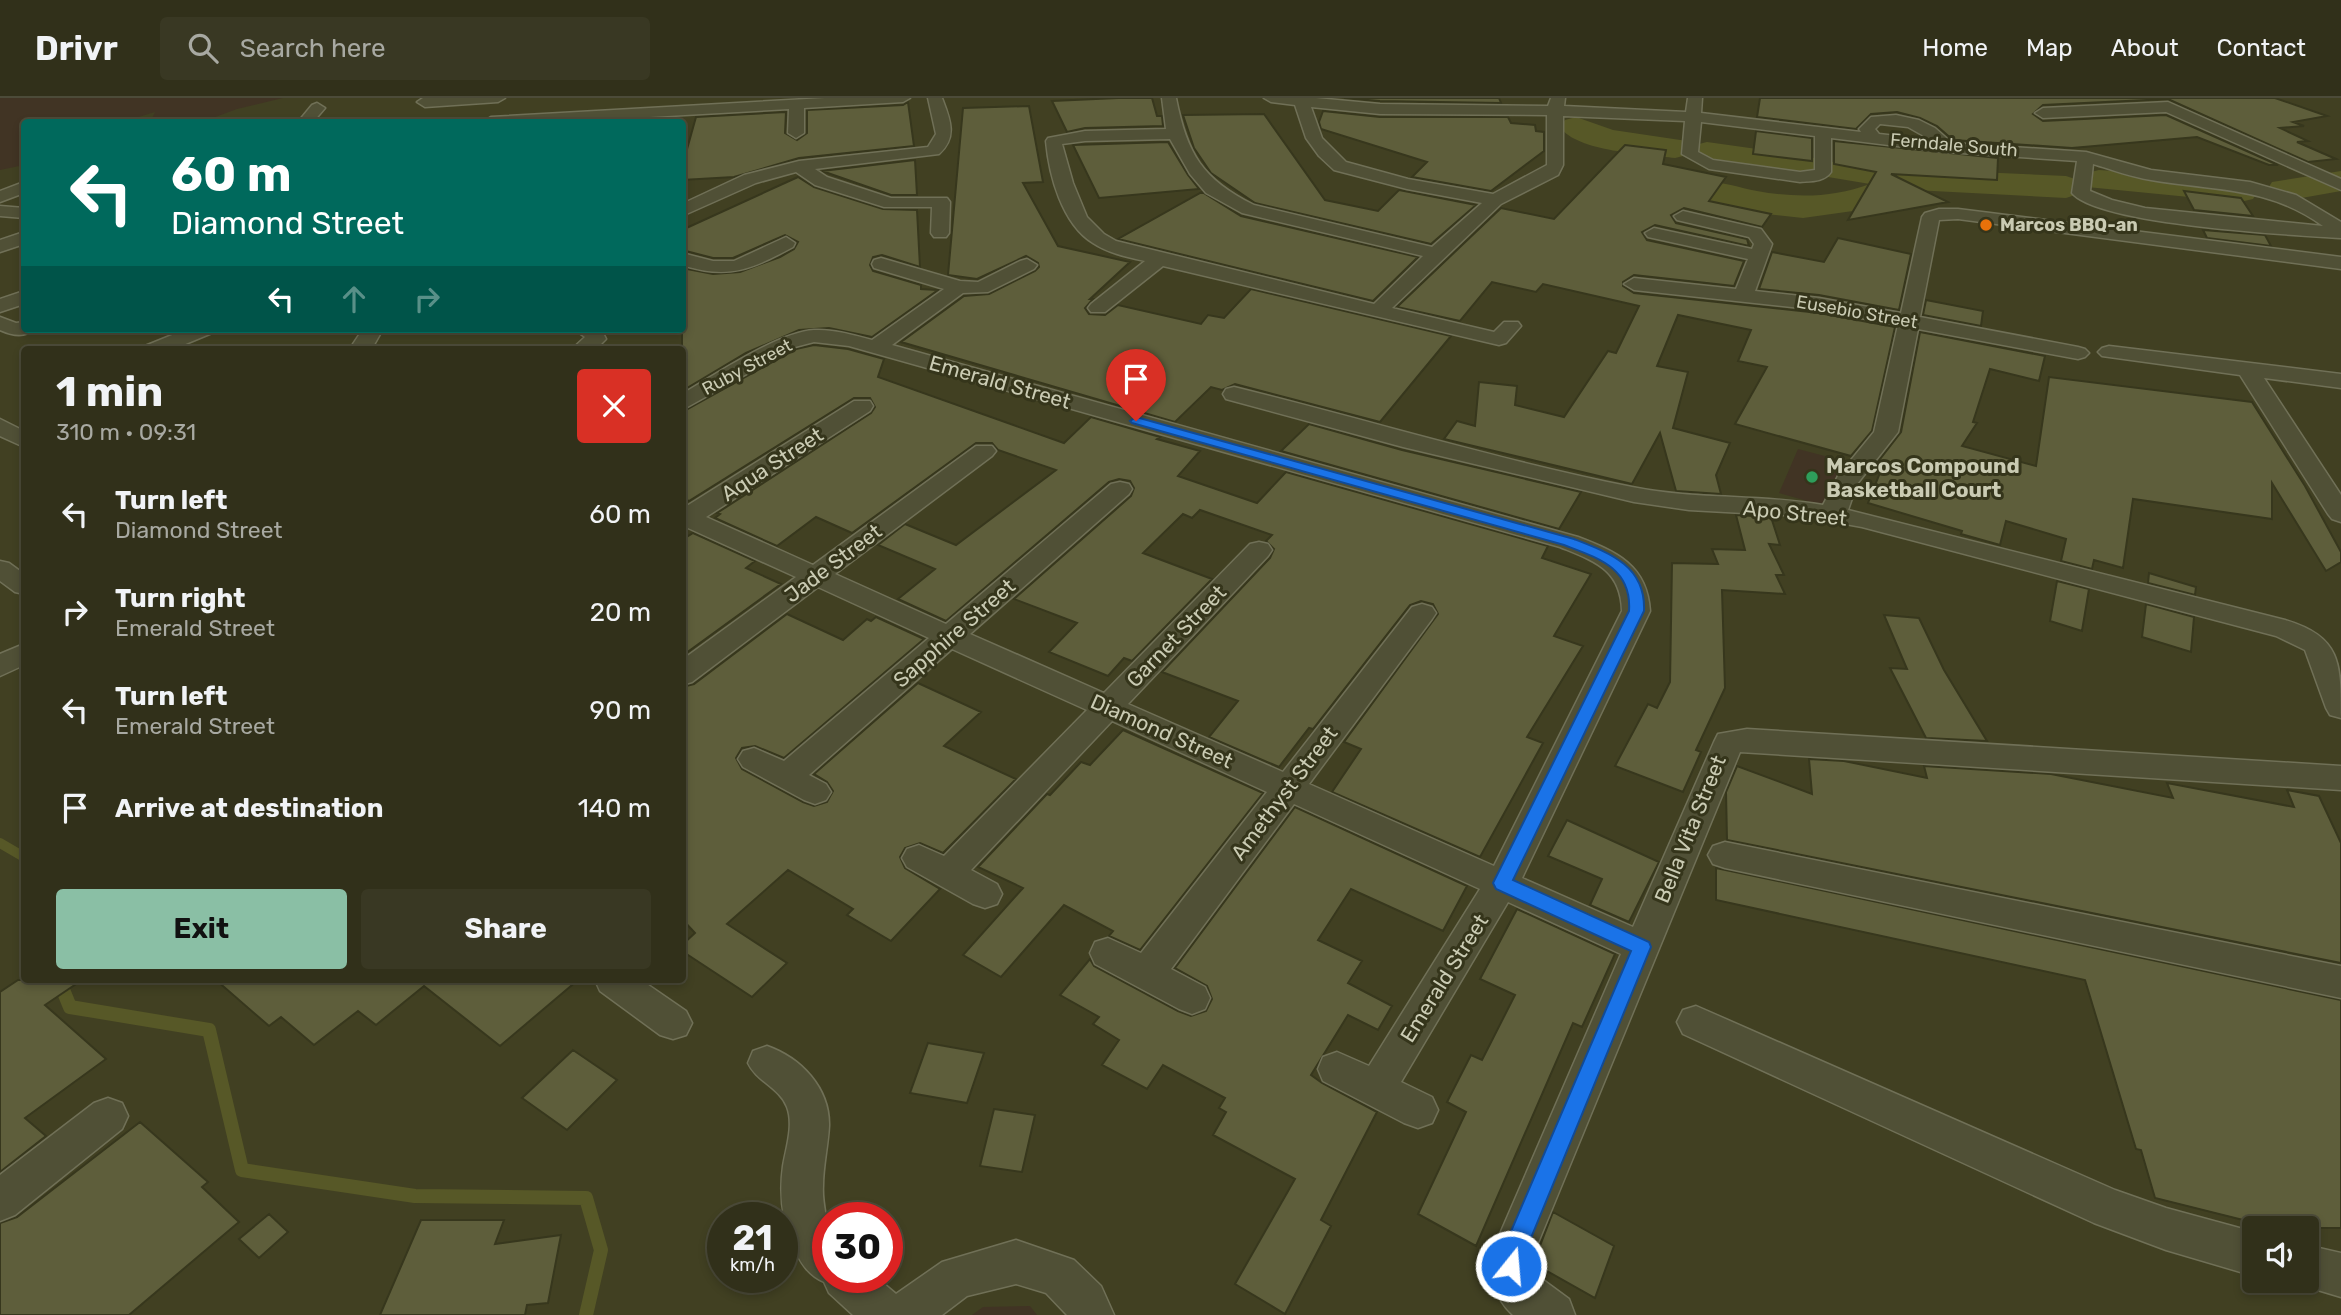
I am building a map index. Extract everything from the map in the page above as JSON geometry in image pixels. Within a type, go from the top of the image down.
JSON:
[{"type":"street","points":[[425,102],[454,106],[498,98]]},
{"type":"street","points":[[540,119],[904,98]]},
{"type":"street","points":[[686,209],[750,179],[799,166],[933,152],[942,145],[945,135],[935,98]]},
{"type":"street","points":[[1169,98],[1175,134],[1198,174],[1212,189],[1248,209],[1436,253]]},
{"type":"street","name":"Ferndale South","points":[[1271,98],[1393,109],[1556,104],[1695,116],[1949,148],[2045,152],[2086,157],[2148,174],[2263,190],[2283,196],[2315,212],[2341,232]]},
{"type":"street","points":[[1695,98],[1690,154],[1709,164],[1800,177],[1823,172],[1823,133]]},
{"type":"street","points":[[1302,101],[1309,131],[1340,166],[1407,184],[1495,200]]},
{"type":"street","points":[[796,133],[797,104]]},
{"type":"street","points":[[1378,311],[1436,253],[1495,200],[1552,172],[1555,165],[1556,104]]},
{"type":"street","points":[[2043,113],[2168,107],[2338,183]]},
{"type":"street","points":[[308,119],[317,108]]},
{"type":"street","points":[[1175,134],[1075,136],[1054,141],[1071,206],[1086,232],[1111,245],[1159,259],[1499,339],[1511,326]]},
{"type":"street","points":[[2086,157],[2081,193],[2098,203],[2126,210],[2272,229],[2341,232]]},
{"type":"street","points":[[799,166],[821,181],[890,202],[940,202],[940,233]]},
{"type":"street","points":[[0,197],[21,188]]},
{"type":"street","points":[[0,211],[21,213]]},
{"type":"street","points":[[1835,514],[1839,494],[1886,432],[1931,217],[1958,214],[2341,263]]},
{"type":"street","points":[[1683,216],[1755,233],[1763,244],[1744,295]]},
{"type":"street","points":[[1654,233],[1759,256]]},
{"type":"street","points":[[0,246],[21,239]]},
{"type":"street","points":[[686,261],[706,268],[725,270],[745,264],[786,243]]},
{"type":"street","points":[[1098,308],[1159,259]]},
{"type":"street","points":[[881,264],[959,286],[984,288],[1027,265]]},
{"type":"street","name":"Eusebio Street","points":[[1634,284],[1687,292],[1744,295],[1819,304],[2078,353]]},
{"type":"street","points":[[876,347],[959,286]]},
{"type":"street","points":[[0,306],[21,298]]},
{"type":"street","points":[[0,323],[14,329],[21,328]]},
{"type":"street","points":[[162,346],[195,333]]},
{"type":"street","points":[[587,346],[596,338],[593,333]]},
{"type":"street","name":"Emerald Street","points":[[813,336],[832,337],[876,347],[1569,542],[1599,554],[1630,578],[1637,594],[1636,611],[1503,883],[1376,1089]]},
{"type":"street","name":"Ruby Street","points":[[686,401],[778,347],[813,336]]},
{"type":"street","points":[[2109,352],[2341,381]]},
{"type":"street","points":[[2247,369],[2331,483],[2341,514]]},
{"type":"street","name":"Apo Street","points":[[1234,394],[1435,449],[1634,495],[1689,503],[1801,509],[1835,514],[2258,622],[2311,639],[2322,652],[2341,708]]},
{"type":"street","name":"Aqua Street","points":[[686,518],[862,406]]},
{"type":"street","points":[[0,426],[21,438]]},
{"type":"street","name":"Jade Street","points":[[686,672],[984,451]]},
{"type":"street","name":"Sapphire Street","points":[[787,776],[1120,489]]},
{"type":"street","name":"Diamond Street","points":[[686,520],[1642,947]]},
{"type":"street","name":"Garnet Street","points":[[948,873],[1259,550]]},
{"type":"street","points":[[0,569],[21,584]]},
{"type":"street","name":"Amethyst Street","points":[[1147,973],[1422,613]]},
{"type":"street","points":[[0,666],[21,655]]},
{"type":"street","name":"Bella Vita Street","points":[[1553,1315],[1524,1297],[1513,1282],[1511,1266],[1514,1250],[1728,742],[1747,740],[2341,778]]},
{"type":"street","points":[[754,759],[815,792]]},
{"type":"street","points":[[1725,855],[2341,982]]},
{"type":"street","points":[[919,858],[985,894]]},
{"type":"street","points":[[1108,953],[1192,998]]},
{"type":"street","points":[[616,983],[673,1023]]},
{"type":"street","points":[[1696,1022],[2109,1208],[2166,1229],[2242,1251]]},
{"type":"street","points":[[767,1063],[789,1079],[804,1099],[810,1122],[801,1216],[812,1239]]},
{"type":"street","points":[[1337,1069],[1418,1110]]},
{"type":"street","points":[[0,1201],[108,1116]]},
{"type":"street","points":[[905,1315],[957,1277],[1016,1262],[1059,1275],[1085,1302],[1092,1315]]},
{"type":"street","points":[[2319,1270],[2341,1275]]},
{"type":"street","points":[[861,1293],[886,1315]]},
{"type":"shaded area","points":[[0,98],[283,98],[237,109],[210,119],[152,119],[155,112],[132,119],[21,119],[21,166],[0,170]]},
{"type":"shaded area","name":"Marcos Compound Basketball Court","points":[[1798,449],[1844,461],[1828,507],[1779,493]]},
{"type":"shaded area","points":[[1030,1306],[1037,1315],[972,1315],[983,1307]]},
{"type":"building","points":[[1152,98],[1157,116],[1162,116],[1163,126],[1085,128],[1067,132],[1052,101]]},
{"type":"building","points":[[1344,98],[1499,98],[1501,103],[1380,101]]},
{"type":"building","points":[[1760,98],[2275,98],[2327,116],[2293,122],[2304,126],[2280,128],[2308,141],[2297,142],[2336,159],[2308,162],[2168,99],[2043,105],[2033,114],[2043,121],[2166,115],[2278,165],[2269,165],[2197,137],[2072,148],[1953,140],[1937,126],[1897,112],[1871,114],[1856,129],[1757,117]]},
{"type":"building","points":[[908,102],[914,146],[799,158],[734,177],[686,180],[686,153],[696,117],[786,112],[785,133],[797,140],[807,133],[807,110],[903,105]]},
{"type":"building","points":[[1029,106],[1043,182],[1023,183],[1058,246],[1130,262],[1090,299],[1093,299],[1085,308],[1089,314],[1105,315],[1118,305],[1201,324],[1208,315],[1224,318],[1251,289],[1451,336],[1380,422],[1235,384],[1222,390],[1211,387],[1175,422],[901,342],[964,296],[989,294],[1039,267],[1038,263],[1026,256],[977,279],[948,275],[963,108]]},
{"type":"building","points":[[1323,111],[1380,117],[1508,117],[1511,123],[1535,125],[1536,131],[1544,132],[1544,151],[1491,191],[1412,177],[1427,162],[1321,129],[1319,122]]},
{"type":"building","points":[[1264,114],[1325,200],[1378,211],[1399,190],[1476,205],[1431,244],[1255,203],[1211,173],[1194,148],[1183,115]]},
{"type":"building","points":[[1756,131],[1812,138],[1812,161],[1753,154]]},
{"type":"building","points":[[1834,141],[1998,158],[1997,180],[1891,174],[1948,202],[1848,220],[1876,172],[1834,164]]},
{"type":"building","points":[[1168,142],[1199,189],[1099,198],[1073,145]]},
{"type":"building","points":[[1625,145],[1666,150],[1663,164],[1726,177],[1709,201],[1771,214],[1762,227],[1684,208],[1671,215],[1676,223],[1747,239],[1749,246],[1655,225],[1642,232],[1647,240],[1744,261],[1734,286],[1634,275],[1623,282],[1623,286],[1634,293],[1819,313],[1895,327],[1872,431],[1851,456],[1735,424],[1767,367],[1738,361],[1751,330],[1678,315],[1657,366],[1688,372],[1673,428],[1730,443],[1716,475],[1721,494],[1676,491],[1660,433],[1632,484],[1444,439],[1457,421],[1475,426],[1479,382],[1517,386],[1515,405],[1564,417],[1608,351],[1616,353],[1639,306],[1543,284],[1536,292],[1492,282],[1460,321],[1397,307],[1501,208],[1554,219]]},
{"type":"building","points":[[915,160],[917,195],[891,195],[822,171]]},
{"type":"building","points":[[798,177],[814,187],[883,209],[917,210],[920,267],[882,255],[873,257],[870,265],[873,271],[921,285],[921,289],[938,290],[872,337],[829,328],[799,330],[746,353],[686,389],[686,346],[682,346],[682,333],[686,333],[686,269],[713,274],[740,272],[780,257],[794,249],[798,242],[785,235],[733,258],[713,258],[686,251],[686,228]]},
{"type":"building","points":[[2184,191],[2241,198],[2253,216],[2194,210]]},
{"type":"building","points":[[1202,192],[1241,216],[1418,257],[1373,301],[1118,239]]},
{"type":"building","points":[[2203,230],[2265,235],[2271,246],[2207,238]]},
{"type":"building","points":[[1838,238],[1911,254],[1899,310],[1819,295],[1759,289],[1772,252],[1824,262]]},
{"type":"building","points":[[1926,300],[1983,311],[1981,326],[1923,315]]},
{"type":"building","points":[[1920,332],[2045,356],[2039,381],[1990,369],[1973,422],[1977,423],[1962,446],[2036,466],[2049,377],[2252,402],[2305,486],[2341,552],[2341,562],[2326,571],[2272,483],[2272,519],[2133,499],[2123,568],[2094,560],[2092,569],[2061,561],[2066,539],[2006,521],[2000,545],[1868,503],[1883,465],[1877,463],[1901,432]]},
{"type":"building","points":[[814,345],[848,349],[884,359],[878,377],[1064,443],[1091,417],[1160,437],[1157,439],[1200,451],[1178,476],[1257,503],[1286,472],[1548,546],[1542,558],[1591,574],[1554,636],[1583,646],[1527,737],[1543,743],[1480,857],[1332,792],[1361,749],[1344,742],[1438,614],[1433,604],[1421,601],[1410,605],[1313,729],[1309,728],[1279,767],[1209,737],[1238,701],[1162,672],[1270,558],[1274,549],[1266,541],[1272,535],[1200,510],[1192,518],[1183,514],[1143,553],[1212,579],[1132,661],[1124,658],[1108,676],[1049,652],[1077,623],[1014,599],[1131,496],[1134,488],[1130,481],[1119,479],[1109,482],[946,621],[898,599],[935,569],[878,545],[905,524],[956,545],[1056,470],[998,450],[992,443],[976,443],[852,533],[816,517],[777,546],[715,518],[720,514],[717,513],[871,413],[875,407],[870,398],[854,398],[689,501],[686,500],[686,410],[796,349]]},
{"type":"building","points":[[1309,424],[1402,450],[1581,492],[1559,529],[1281,451]]},
{"type":"building","points":[[1736,515],[1771,517],[1780,545],[1769,544],[1784,575],[1776,575],[1785,594],[1722,590],[1725,688],[1696,750],[1701,752],[1683,792],[1615,766],[1648,704],[1657,708],[1670,682],[1672,563],[1718,564],[1712,549],[1745,550]]},
{"type":"building","points":[[693,533],[755,561],[746,568],[781,584],[686,653],[686,537]]},
{"type":"building","points":[[2149,573],[2196,587],[2195,595],[2148,583]]},
{"type":"building","points":[[2057,581],[2089,589],[2082,631],[2050,621]]},
{"type":"building","points":[[2146,604],[2194,617],[2191,652],[2142,637]]},
{"type":"building","points":[[787,614],[843,640],[867,619],[871,621],[876,617],[924,639],[784,758],[755,746],[742,748],[736,758],[742,769],[803,802],[814,806],[827,802],[833,791],[827,782],[814,774],[918,683],[981,712],[944,746],[1016,779],[943,853],[920,843],[905,848],[900,857],[905,868],[940,889],[891,941],[847,915],[853,909],[788,870],[727,924],[787,963],[752,997],[686,954],[686,941],[695,933],[686,923],[686,686],[694,684]]},
{"type":"building","points":[[1884,615],[1919,618],[1944,670],[1987,741],[1926,738],[1890,668],[1907,669]]},
{"type":"building","points":[[1123,730],[1263,793],[1140,950],[1109,936],[1113,931],[1064,905],[1001,977],[963,955],[1023,888],[978,867],[1047,794],[1050,795],[1081,762],[1090,765]]},
{"type":"building","points":[[1809,759],[1844,761],[1927,778],[1924,766],[2051,774],[2173,798],[2167,783],[2294,807],[2287,790],[2319,796],[2341,843],[2341,963],[1727,840],[1726,792],[1737,766],[1812,794]]},
{"type":"building","points":[[1295,807],[1467,886],[1443,931],[1351,889],[1318,940],[1362,961],[1348,983],[1392,1006],[1378,1030],[1348,1015],[1311,1075],[1377,1112],[1321,1220],[1331,1226],[1285,1314],[1235,1284],[1295,1179],[1213,1135],[1226,1112],[1219,1108],[1225,1098],[1163,1065],[1147,1089],[1102,1065],[1119,1040],[1093,1024],[1099,1017],[1060,995],[1090,959],[1094,966],[1178,1011],[1191,1016],[1206,1011],[1212,999],[1207,986],[1175,968]]},
{"type":"building","points":[[1567,820],[1659,862],[1629,922],[1590,905],[1602,879],[1548,856]]},
{"type":"building","points":[[1716,868],[2341,1000],[2341,1228],[2319,1228],[2319,1216],[2242,1216],[2242,1220],[2155,1198],[2141,1150],[2136,1149],[2085,980],[1716,900]]},
{"type":"building","points":[[1517,909],[1615,954],[1582,1027],[1573,1023],[1476,1246],[1418,1214],[1466,1112],[1447,1102],[1471,1055],[1482,1060],[1515,995],[1480,979]]},
{"type":"building","points":[[18,980],[21,980],[21,983],[78,983],[45,1005],[106,1059],[25,1118],[46,1136],[0,1172],[0,992]]},
{"type":"building","points":[[219,983],[574,983],[500,1046],[424,986],[376,1025],[358,1011],[314,1045],[281,1017],[269,1026]]},
{"type":"building","points":[[928,1043],[984,1053],[967,1103],[910,1093]]},
{"type":"building","points":[[573,1050],[617,1080],[567,1130],[522,1098]]},
{"type":"building","points":[[994,1109],[1035,1115],[1022,1172],[980,1166]]},
{"type":"building","points":[[140,1122],[208,1182],[202,1187],[239,1222],[129,1315],[0,1315],[0,1223],[17,1217]]},
{"type":"building","points":[[1553,1212],[1614,1246],[1595,1298],[1538,1266],[1538,1251]]},
{"type":"building","points":[[269,1214],[288,1232],[259,1258],[239,1239]]},
{"type":"building","points":[[421,1220],[504,1220],[495,1244],[561,1235],[548,1303],[527,1305],[525,1315],[380,1315]]},
{"type":"waterway","points":[[1576,127],[1607,139],[1675,148]]},
{"type":"waterway","points":[[1707,152],[1806,166]]},
{"type":"waterway","points":[[1840,170],[1910,179],[2066,187]]},
{"type":"waterway","points":[[2099,180],[2240,191]]},
{"type":"waterway","points":[[2285,190],[2341,181]]},
{"type":"waterway","points":[[1705,191],[1758,202],[1803,207],[1847,202],[1900,185]]},
{"type":"waterway","points":[[0,843],[21,855]]},
{"type":"waterway","points":[[60,983],[70,1007],[209,1030],[242,1170],[415,1196],[586,1198],[601,1250],[586,1315]]},
{"type":"place","name":"Marcos BBQ-an","points":[[1986,225]]},
{"type":"place","name":"Marcos Compound Basketball Court","points":[[1812,477]]},
{"type":"route","points":[[1136,421],[1569,542],[1599,554],[1630,578],[1637,594],[1636,611],[1503,883],[1642,947],[1514,1250],[1511,1266]]}]
